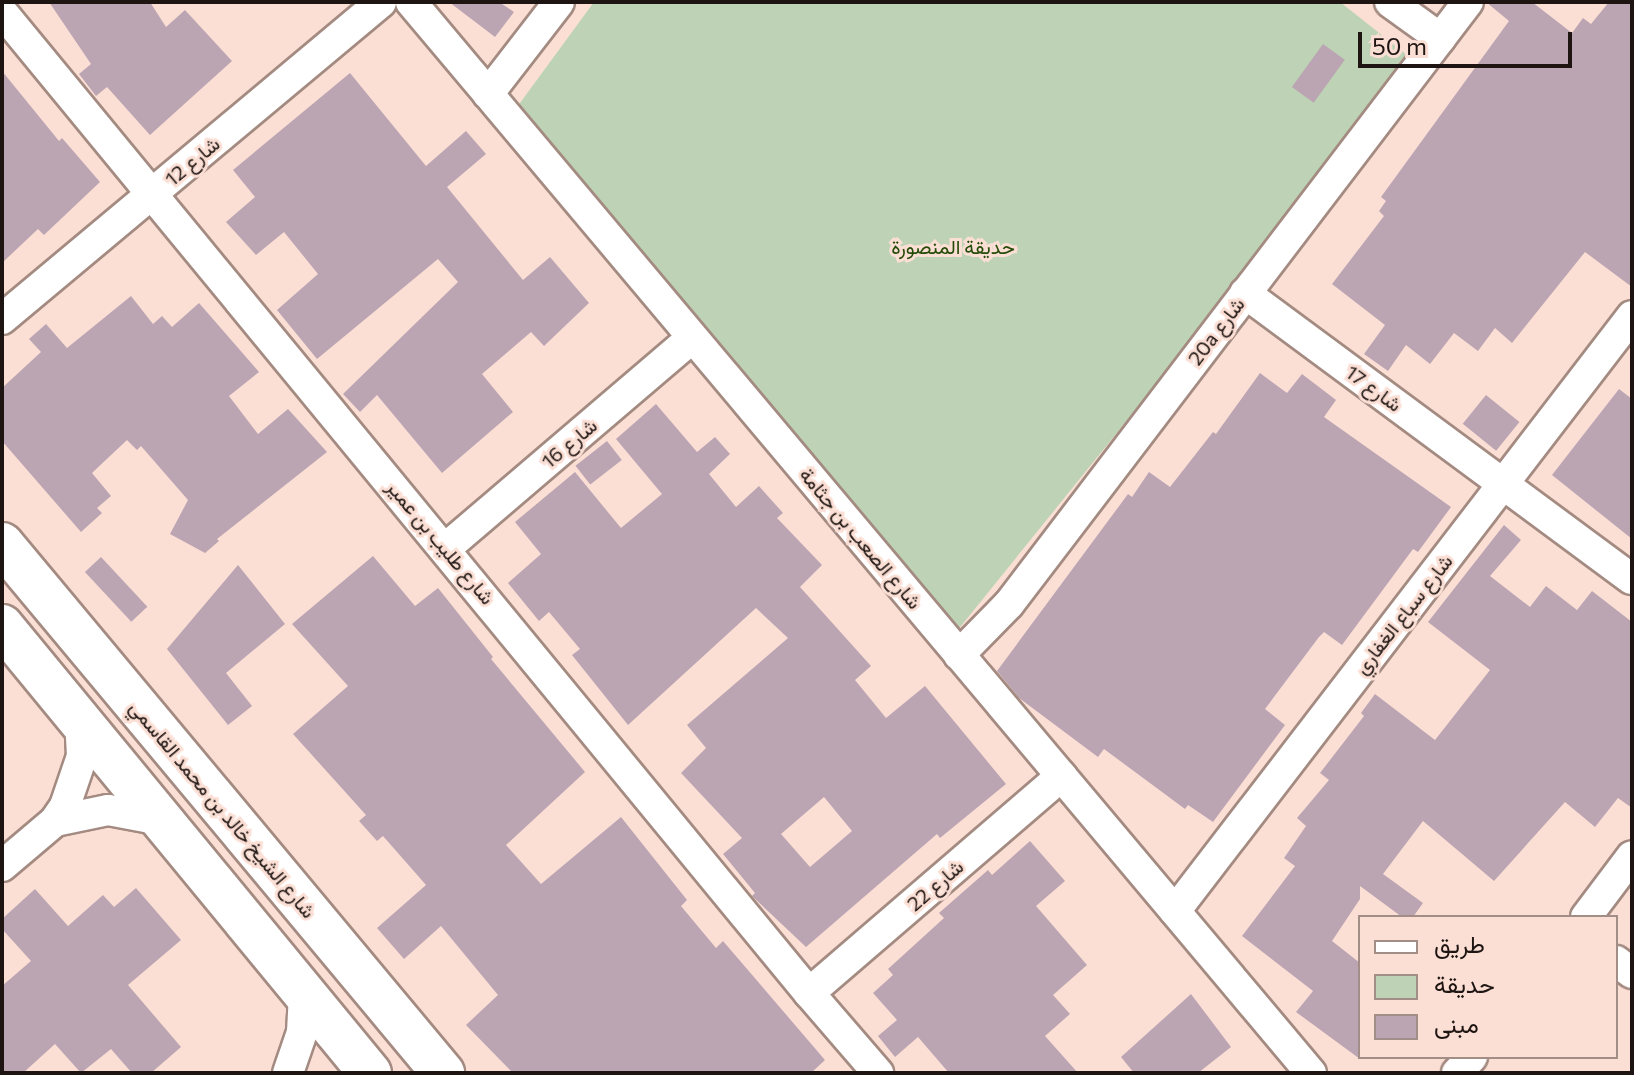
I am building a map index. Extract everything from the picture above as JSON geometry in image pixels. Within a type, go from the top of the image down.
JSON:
[{"type":"main road","name":"شارع الشيخ خالد بن محمد القاسمي","points":[[2,544],[443,1073]]},
{"type":"main road","points":[[2,626],[370,1073]]},
{"type":"street","name":"شارع 12","points":[[2,319],[381,2]]},
{"type":"street","name":"شارع الصعب بن جثامة","points":[[411,2],[1311,1073]]},
{"type":"street","points":[[488,94],[559,2]]},
{"type":"street","points":[[1390,2],[1440,38]]},
{"type":"street","name":"20a شارع","points":[[959,655],[1009,604],[1468,2]]},
{"type":"street","name":"شارع طليب بن عمير","points":[[2,12],[878,1073]]},
{"type":"street","name":"شارع 17","points":[[1245,293],[1632,579]]},
{"type":"street","name":"شارع سباع الغفاري","points":[[1175,911],[1632,316]]},
{"type":"street","name":"شارع 16","points":[[446,548],[692,338]]},
{"type":"street","points":[[2,866],[55,821],[78,773],[80,720]]},
{"type":"street","name":"شارع 22","points":[[809,993],[1061,776]]},
{"type":"street","points":[[55,821],[108,810],[161,820]]},
{"type":"street","points":[[1588,915],[1632,856]]},
{"type":"street","points":[[288,1073],[302,1032],[304,993]]},
{"type":"green space","name":"حديقة المنصورة","points":[[594,2],[1340,2],[1416,62],[957,631],[517,107]]},
{"type":"building","points":[[49,2],[150,2],[166,27],[185,10],[232,61],[150,135],[107,87],[96,96],[79,74],[91,64]]},
{"type":"building","points":[[449,2],[499,2],[514,12],[495,37]]},
{"type":"building","points":[[1486,2],[1532,2],[1572,33],[1583,18],[1591,24],[1609,2],[1632,2],[1632,287],[1585,252],[1512,343],[1495,328],[1478,351],[1454,333],[1430,364],[1406,345],[1388,371],[1364,354],[1385,325],[1332,284],[1384,216],[1379,211],[1386,201],[1381,197],[1509,21]]},
{"type":"building","points":[[1323,44],[1345,60],[1314,103],[1292,87]]},
{"type":"building","points":[[2,71],[59,141],[62,138],[100,182],[44,235],[38,229],[2,263]]},
{"type":"building","points":[[350,73],[426,166],[466,131],[486,154],[447,187],[523,280],[550,257],[589,303],[544,346],[531,332],[482,374],[513,412],[442,473],[377,395],[360,412],[343,394],[458,282],[438,259],[317,359],[277,310],[318,274],[284,232],[256,255],[226,222],[255,197],[233,170]]},
{"type":"building","points":[[131,296],[153,324],[162,316],[172,327],[199,303],[259,372],[229,396],[258,434],[288,409],[327,452],[217,539],[219,541],[205,553],[170,534],[188,500],[141,446],[137,450],[127,440],[92,473],[111,496],[97,508],[102,513],[81,532],[2,441],[2,388],[41,352],[29,339],[46,324],[67,348]]},
{"type":"building","points":[[1260,373],[1287,393],[1302,374],[1336,400],[1324,417],[1451,507],[1418,552],[1413,549],[1342,645],[1324,632],[1319,637],[1265,709],[1285,725],[1213,822],[1188,805],[1185,809],[1104,749],[1098,757],[1019,698],[997,671],[1128,494],[1132,497],[1149,472],[1170,487],[1213,432],[1216,434]]},
{"type":"building","points":[[1619,389],[1632,399],[1632,539],[1552,475]]},
{"type":"building","points":[[1486,395],[1519,422],[1496,451],[1463,424]]},
{"type":"building","points":[[656,404],[697,452],[715,437],[730,454],[709,474],[736,507],[759,486],[783,513],[777,518],[822,565],[800,587],[871,666],[855,680],[886,718],[925,686],[1006,784],[940,838],[937,834],[806,947],[752,896],[755,893],[723,854],[742,838],[681,773],[706,748],[687,725],[788,638],[756,608],[628,725],[572,655],[580,649],[549,612],[539,621],[508,583],[541,554],[515,522],[575,472],[621,528],[662,494],[616,439]],"holes":[[[824,797],[852,831],[810,867],[781,834]]]},
{"type":"building","points":[[607,441],[622,460],[590,485],[575,466]]},
{"type":"building","points":[[1504,525],[1521,540],[1490,576],[1530,607],[1546,586],[1577,610],[1592,591],[1632,622],[1632,808],[1618,798],[1595,827],[1565,802],[1494,881],[1423,821],[1383,874],[1423,903],[1414,915],[1399,915],[1360,886],[1360,899],[1332,941],[1358,961],[1358,1058],[1296,1012],[1313,991],[1242,936],[1295,866],[1284,858],[1306,826],[1297,818],[1329,780],[1320,773],[1364,716],[1361,713],[1375,694],[1435,740],[1490,670],[1428,622]]},
{"type":"building","points":[[373,556],[415,606],[438,588],[493,657],[491,659],[585,772],[506,845],[541,884],[621,817],[687,900],[681,906],[716,948],[723,941],[825,1060],[811,1073],[513,1073],[466,1025],[498,995],[441,926],[404,959],[377,928],[426,885],[383,836],[377,841],[359,821],[366,815],[293,734],[348,686],[292,624]]},
{"type":"building","points":[[101,557],[147,607],[131,622],[85,572]]},
{"type":"building","points":[[238,565],[285,624],[226,673],[252,706],[228,725],[167,649]]},
{"type":"building","points":[[1030,841],[1065,881],[1036,906],[1087,965],[1053,995],[1070,1014],[1045,1036],[1078,1073],[949,1073],[918,1037],[895,1057],[878,1036],[897,1020],[873,993],[893,975],[888,969],[944,918],[939,913],[988,870],[992,875]]},
{"type":"building","points":[[136,888],[181,940],[128,985],[181,1047],[151,1073],[132,1073],[111,1049],[81,1073],[55,1044],[23,1073],[2,1073],[2,986],[31,961],[2,929],[2,919],[35,889],[68,926],[103,895],[114,907]]},
{"type":"building","points":[[1191,994],[1231,1047],[1198,1073],[1134,1073],[1121,1057]]}]
